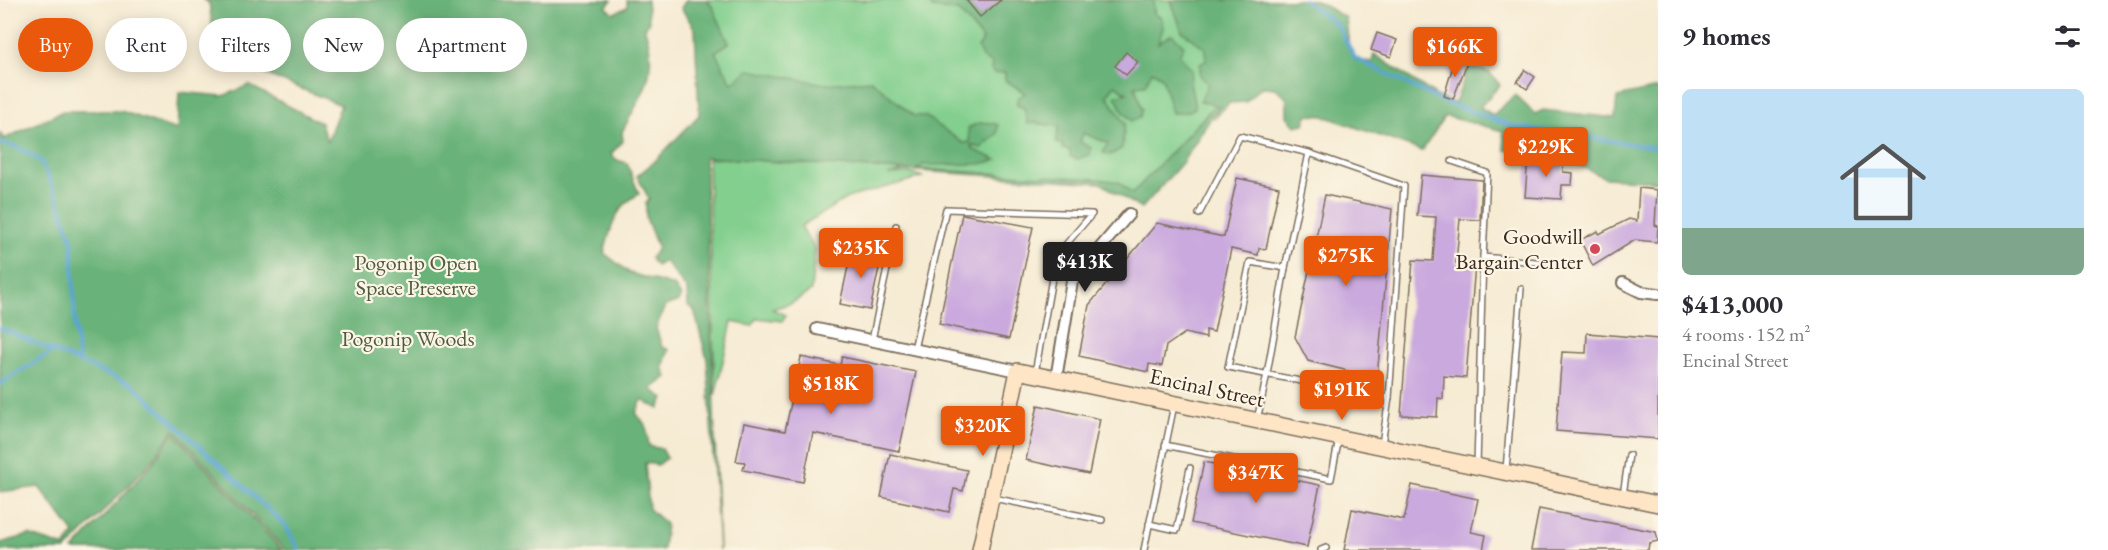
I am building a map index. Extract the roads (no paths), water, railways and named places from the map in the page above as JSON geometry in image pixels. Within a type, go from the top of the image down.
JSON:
[{"type":"street","points":[[1056,379],[1072,281],[1129,214]]},
{"type":"street","points":[[1623,284],[1641,292],[1658,294]]},
{"type":"street","name":"Encinal Street","points":[[817,329],[1658,504]]},
{"type":"street","points":[[980,550],[1018,371]]},
{"type":"lane","points":[[1199,214],[1240,136],[1309,153],[1404,186],[1389,398],[1382,447]]},
{"type":"lane","points":[[1257,421],[1284,268],[1309,153]]},
{"type":"lane","points":[[1452,161],[1487,173],[1477,466]]},
{"type":"lane","points":[[914,349],[946,208],[1092,214],[1056,256],[1035,375]]},
{"type":"lane","points":[[872,340],[896,226]]},
{"type":"lane","points":[[1483,257],[1547,263]]},
{"type":"lane","points":[[1284,268],[1250,262],[1228,367],[1389,398]]},
{"type":"lane","points":[[1506,472],[1521,289]]},
{"type":"lane","points":[[1144,550],[1174,404]]},
{"type":"lane","points":[[1165,445],[1331,479],[1339,438]]},
{"type":"lane","points":[[1623,496],[1629,455]]},
{"type":"lane","points":[[1149,524],[1178,530],[1190,468]]},
{"type":"lane","points":[[991,498],[1101,520]]},
{"type":"waterway","points":[[1304,0],[1338,26],[1355,58],[1442,101],[1513,126],[1658,148]]},
{"type":"waterway","points":[[0,143],[17,147],[41,161],[56,194],[72,240],[75,328],[79,361]]},
{"type":"waterway","points":[[0,328],[133,385],[285,525],[299,550]]},
{"type":"waterway","points":[[0,384],[53,351]]},
{"type":"place","name":"Goodwill Bargain Center","points":[[1595,249]]},
{"type":"park label","name":"Pogonip Open Space Preserve","points":[[416,274]]},
{"type":"park label","name":"Pogonip Woods","points":[[408,338]]}]
